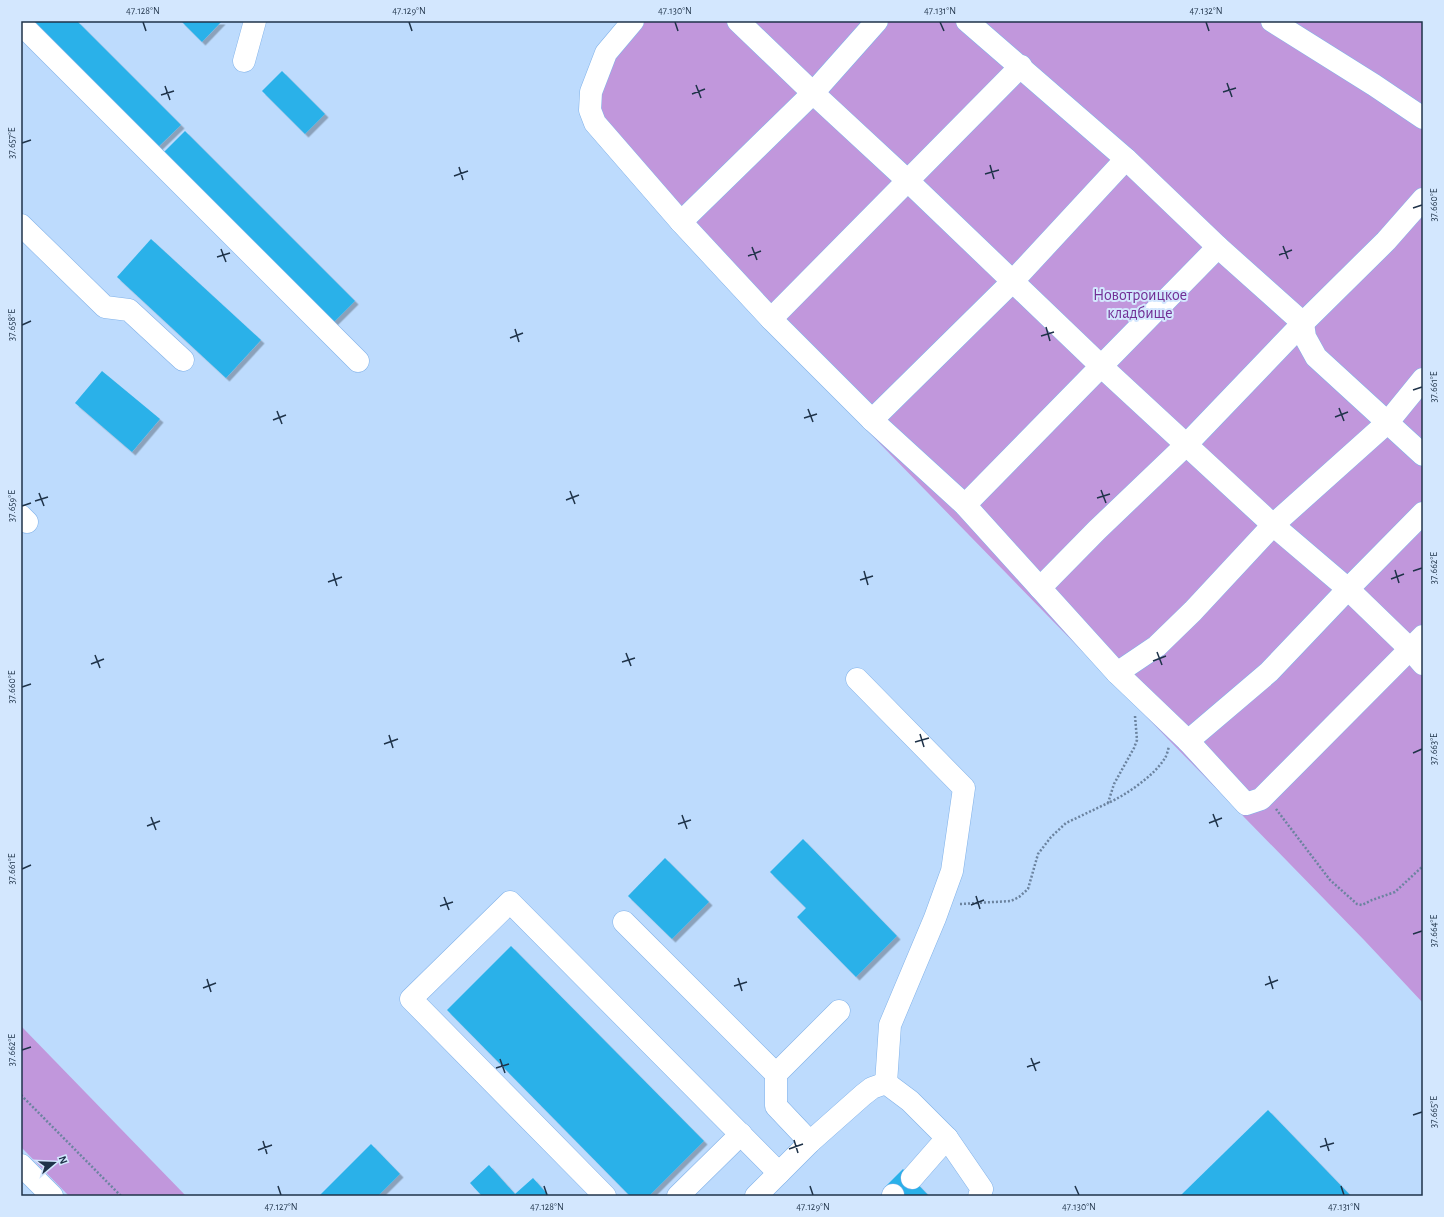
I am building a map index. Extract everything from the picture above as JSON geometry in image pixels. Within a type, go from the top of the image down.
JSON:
[{"type":"main road","points":[[244,61],[255,21]]},
{"type":"main road","points":[[633,21],[606,53],[591,92],[590,110],[595,123],[681,222],[772,319],[872,420],[965,505],[1117,673],[1188,741],[1246,804],[1261,799],[1419,650],[1273,525],[1186,445],[1012,282],[908,181],[738,21]]},
{"type":"main road","points":[[681,222],[813,93],[877,21]]},
{"type":"main road","points":[[967,21],[1021,66],[1126,159],[1218,247],[1303,323],[1305,337],[1316,357],[1423,455]]},
{"type":"main road","points":[[1272,21],[1374,85],[1423,118]]},
{"type":"main road","points":[[21,24],[358,361]]},
{"type":"main road","points":[[772,319],[1021,66]]},
{"type":"main road","points":[[872,420],[1012,282],[1126,159]]},
{"type":"main road","points":[[1040,588],[1097,530],[1186,445],[1303,323],[1386,241],[1423,199]]},
{"type":"main road","points":[[21,225],[106,307],[129,310],[183,360]]},
{"type":"main road","points":[[965,505],[1218,247]]},
{"type":"main road","points":[[1117,673],[1162,641],[1193,611],[1273,525],[1388,422],[1423,380]]},
{"type":"main road","points":[[1188,741],[1268,672],[1423,512]]},
{"type":"main road","points":[[857,679],[964,788],[952,871],[938,911],[890,1025],[886,1084]]},
{"type":"main road","points":[[605,1196],[411,1000],[510,902],[779,1173]]},
{"type":"main road","points":[[624,922],[776,1074],[776,1106],[810,1142]]},
{"type":"main road","points":[[776,1074],[839,1011]]},
{"type":"main road","points":[[886,1084],[910,1101],[947,1138],[982,1189],[979,1196]]},
{"type":"main road","points":[[756,1196],[810,1142],[863,1095],[872,1088],[886,1084]]},
{"type":"main road","points":[[678,1196],[741,1134]]},
{"type":"main road","points":[[912,1178],[947,1138]]},
{"type":"main road","points":[[21,1165],[52,1196]]},
{"type":"path","points":[[1108,803],[1114,784],[1137,740],[1134,714]]},
{"type":"path","points":[[938,911],[962,903],[1012,901],[1019,897],[1028,889],[1038,854],[1051,837],[1066,823],[1121,797],[1133,789],[1156,769],[1165,758],[1169,745],[1188,741]]},
{"type":"path","points":[[1264,796],[1284,818],[1330,880],[1357,904],[1362,905],[1395,892],[1423,866]]},
{"type":"path","points":[[21,1095],[121,1196]]},
{"type":"green space","name":"Новотроицкое кладбище","points":[[639,21],[1423,21],[1423,1003],[1365,941],[771,332],[583,124],[614,47]]},
{"type":"green space","points":[[21,1026],[186,1196],[69,1196],[21,1147]]},
{"type":"building","points":[[26,21],[77,21],[181,125],[155,150]]},
{"type":"building","points":[[181,21],[222,21],[202,42]]},
{"type":"building","points":[[282,71],[325,114],[305,134],[262,91]]},
{"type":"building","points":[[185,131],[355,301],[332,324],[162,154]]},
{"type":"building","points":[[151,239],[261,340],[226,378],[117,277]]},
{"type":"building","points":[[102,371],[160,419],[132,452],[75,403]]},
{"type":"building","points":[[803,839],[897,936],[856,977],[797,917],[806,908],[770,872]]},
{"type":"building","points":[[665,858],[709,902],[672,939],[628,896]]},
{"type":"building","points":[[511,946],[704,1141],[649,1196],[630,1196],[447,1010]]},
{"type":"building","points":[[1268,1110],[1351,1196],[1180,1196]]},
{"type":"building","points":[[371,1144],[400,1174],[378,1196],[319,1196]]},
{"type":"building","points":[[489,1165],[515,1194],[533,1178],[549,1196],[482,1196],[470,1183]]},
{"type":"building","points":[[903,1169],[929,1196],[894,1196],[885,1187]]}]
